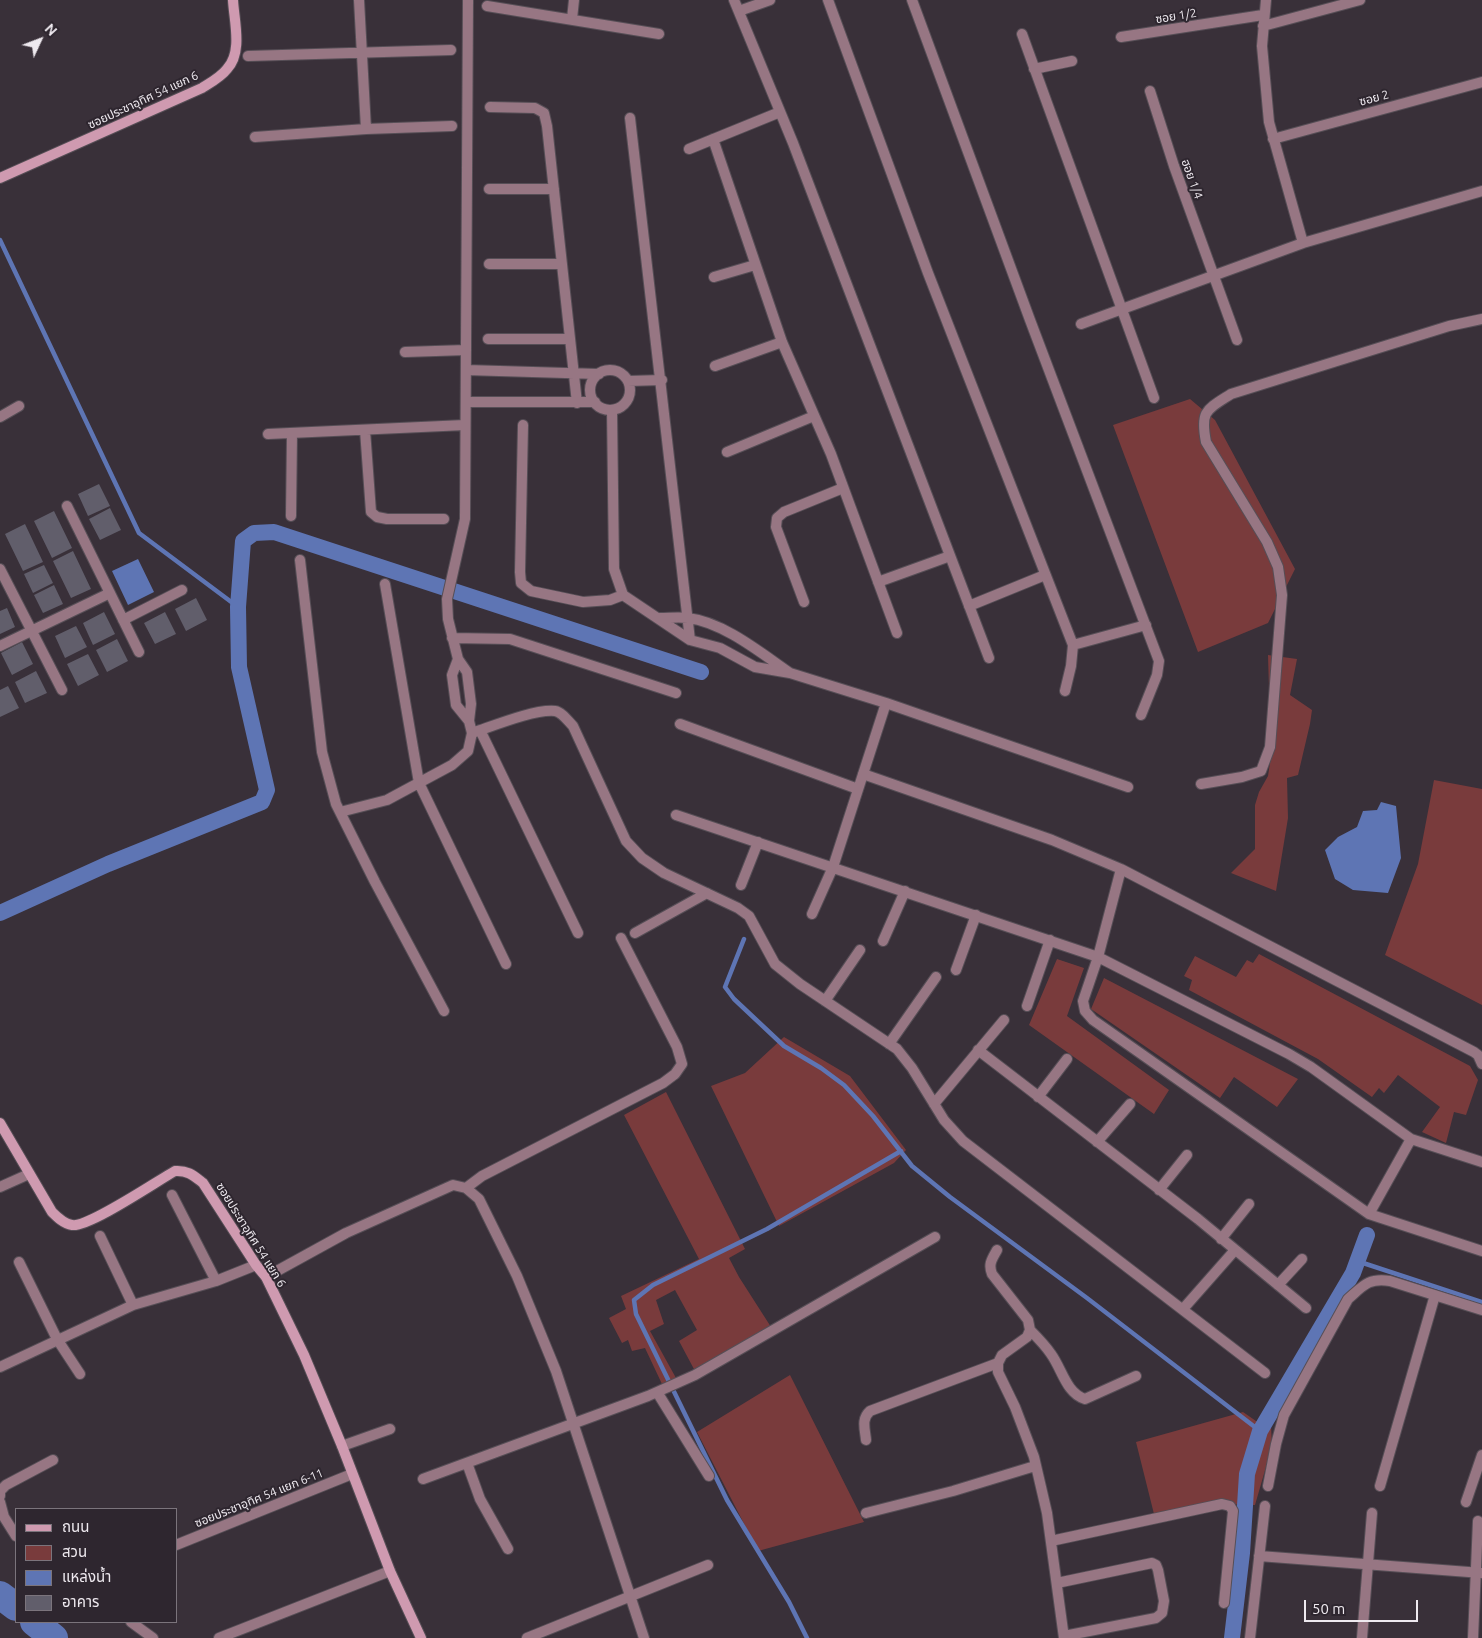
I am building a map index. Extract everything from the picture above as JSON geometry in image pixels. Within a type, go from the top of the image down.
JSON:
[{"type":"street","name":"ซอยประชาอุทิศ 54 แยก 6","points":[[0,178],[202,88],[213,81],[227,70],[235,58],[236,38],[233,0]]},
{"type":"street","points":[[359,0],[366,129]]},
{"type":"street","points":[[468,0],[465,519],[446,599],[446,609],[458,659],[467,672],[471,704],[469,721]]},
{"type":"street","points":[[572,19],[574,0]]},
{"type":"street","points":[[734,0],[797,152],[989,658]]},
{"type":"street","points":[[739,11],[770,0]]},
{"type":"street","points":[[828,0],[928,273],[1073,645],[1071,666],[1065,691]]},
{"type":"street","points":[[912,0],[1159,661],[1159,669],[1141,715]]},
{"type":"street","points":[[1266,0],[1263,15],[1262,46],[1264,87],[1269,122],[1303,243]]},
{"type":"street","points":[[1263,26],[1360,0]]},
{"type":"street","points":[[487,6],[659,34]]},
{"type":"street","name":"ซอย 1/2","points":[[1122,37],[1263,15]]},
{"type":"street","points":[[1022,34],[1154,398]]},
{"type":"street","points":[[248,56],[362,51],[451,50]]},
{"type":"street","points":[[1034,69],[1072,61]]},
{"type":"street","name":"ซอย 2","points":[[1273,139],[1482,82]]},
{"type":"street","name":"ฮอย 1/4","points":[[1150,91],[1174,166],[1237,340]]},
{"type":"street","points":[[490,107],[535,108],[544,113],[547,126],[577,402]]},
{"type":"street","points":[[689,149],[780,112]]},
{"type":"street","points":[[630,118],[662,380],[690,640]]},
{"type":"street","points":[[255,137],[366,129],[452,126]]},
{"type":"street","points":[[713,139],[782,342],[844,488],[897,633]]},
{"type":"street","points":[[489,189],[554,189]]},
{"type":"street","points":[[1081,324],[1303,243],[1482,191]]},
{"type":"street","points":[[489,264],[562,264]]},
{"type":"street","points":[[714,278],[755,265]]},
{"type":"street","points":[[1201,784],[1242,777],[1260,770],[1270,748],[1282,595],[1278,567],[1267,542],[1206,442],[1202,424],[1207,411],[1231,394],[1449,326],[1482,319]]},
{"type":"street","points":[[488,339],[570,339]]},
{"type":"street","points":[[715,366],[782,342]]},
{"type":"street","points":[[405,352],[466,350]]},
{"type":"street","points":[[466,370],[599,374],[612,370],[624,375],[628,381],[630,388],[628,400],[624,405],[612,410],[600,407],[595,402],[592,397],[591,384],[599,374]]},
{"type":"street","points":[[628,381],[662,380]]},
{"type":"street","points":[[466,402],[595,402]]},
{"type":"street","points":[[0,417],[19,406]]},
{"type":"street","points":[[612,410],[614,569],[623,595],[660,618],[690,640],[720,648],[755,667],[790,673],[886,703],[1128,787]]},
{"type":"street","points":[[727,452],[814,416]]},
{"type":"street","points":[[268,434],[465,425]]},
{"type":"street","points":[[523,425],[521,583],[531,591],[583,602],[610,600],[623,595]]},
{"type":"street","points":[[365,430],[370,512],[377,517],[387,519],[444,519]]},
{"type":"street","points":[[291,516],[292,433]]},
{"type":"street","points":[[804,602],[776,527],[777,518],[784,512],[844,488]]},
{"type":"street","points":[[67,506],[139,652]]},
{"type":"street","points":[[878,582],[950,556]]},
{"type":"street","points":[[300,560],[322,752],[336,804],[375,882],[444,1011]]},
{"type":"street","points":[[0,569],[62,690]]},
{"type":"street","points":[[969,606],[1045,575]]},
{"type":"street","points":[[385,584],[419,783],[506,964]]},
{"type":"street","points":[[123,620],[182,590]]},
{"type":"street","points":[[0,646],[110,593]]},
{"type":"street","points":[[660,618],[688,618],[718,627],[760,652],[790,673]]},
{"type":"street","points":[[1073,645],[1146,625]]},
{"type":"street","points":[[452,638],[510,639],[676,693]]},
{"type":"street","points":[[458,659],[452,675],[456,705],[476,732],[578,933]]},
{"type":"street","points":[[812,914],[833,867],[886,703]]},
{"type":"street","points":[[340,812],[387,800],[419,783],[463,757],[468,751],[476,732],[536,713],[557,711],[573,726],[626,841],[642,858],[664,873],[738,908],[749,916],[775,964],[800,984],[897,1050],[912,1068],[944,1120],[963,1141],[1265,1373]]},
{"type":"street","points":[[680,724],[858,789]]},
{"type":"street","points":[[863,774],[1052,840],[1121,869],[1474,1052],[1478,1055],[1482,1064]]},
{"type":"street","points":[[676,815],[1098,956],[1289,1054],[1311,1067],[1411,1139],[1482,1162]]},
{"type":"street","points":[[741,885],[758,842]]},
{"type":"street","points":[[1121,869],[1098,956],[1083,1001],[1085,1012],[1092,1020],[1369,1214],[1482,1251]]},
{"type":"street","points":[[883,941],[905,891]]},
{"type":"street","points":[[635,934],[707,893]]},
{"type":"street","points":[[956,970],[976,915]]},
{"type":"street","points":[[466,1188],[482,1176],[662,1083],[675,1074],[682,1064],[677,1047],[621,938]]},
{"type":"street","points":[[1026,1006],[1050,940]]},
{"type":"street","points":[[825,1001],[860,950]]},
{"type":"street","points":[[889,1044],[936,977]]},
{"type":"street","points":[[934,1104],[1004,1020]]},
{"type":"street","points":[[978,1050],[1159,1190],[1306,1308]]},
{"type":"street","points":[[1038,1097],[1067,1059]]},
{"type":"street","points":[[1097,1142],[1130,1104]]},
{"type":"street","name":"ซอยประชาอุทิศ 54 แยก 6","points":[[0,1123],[52,1212],[61,1220],[72,1225],[90,1221],[175,1171],[183,1170],[192,1174],[203,1183],[256,1265],[266,1277],[304,1355],[342,1446],[390,1571],[421,1638]]},
{"type":"street","points":[[1369,1214],[1411,1139]]},
{"type":"street","points":[[1159,1190],[1187,1155]]},
{"type":"street","points":[[0,1187],[29,1174]]},
{"type":"street","points":[[266,1277],[346,1234],[453,1185],[466,1188],[479,1199],[517,1276],[556,1371],[644,1638]]},
{"type":"street","points":[[172,1195],[216,1280]]},
{"type":"street","points":[[1221,1239],[1249,1204]]},
{"type":"street","points":[[100,1236],[133,1305]]},
{"type":"street","points":[[423,1479],[660,1391],[695,1375],[935,1237]]},
{"type":"street","points":[[997,1250],[991,1261],[990,1268],[992,1274],[1028,1320],[1030,1330],[1051,1354],[1070,1388],[1077,1396],[1085,1399],[1136,1376]]},
{"type":"street","points":[[1183,1309],[1235,1250]]},
{"type":"street","points":[[1278,1285],[1302,1259]]},
{"type":"street","points":[[19,1262],[57,1339],[80,1374]]},
{"type":"street","points":[[0,1367],[133,1305],[216,1280],[256,1265]]},
{"type":"street","points":[[1268,1486],[1284,1415],[1348,1299],[1363,1286],[1375,1279],[1390,1281],[1482,1310]]},
{"type":"street","points":[[1380,1486],[1435,1296]]},
{"type":"street","points":[[1030,1330],[1027,1337],[1002,1355],[998,1363],[998,1372],[1015,1407],[1034,1456],[1047,1514],[1064,1637],[1156,1618],[1162,1613],[1164,1601],[1158,1570],[1156,1565],[1152,1563],[1057,1583]]},
{"type":"street","points":[[866,1440],[864,1420],[870,1411],[998,1363]]},
{"type":"street","points":[[660,1391],[709,1476]]},
{"type":"street","points":[[342,1446],[390,1429]]},
{"type":"street","points":[[1466,1502],[1482,1455]]},
{"type":"street","points":[[0,1496],[0,1491],[6,1485],[53,1460]]},
{"type":"street","points":[[467,1463],[480,1499],[508,1549]]},
{"type":"street","points":[[866,1512],[953,1490],[1035,1466]]},
{"type":"street","name":"ซอยประชาอุทิศ 54 แยก 6-11","points":[[178,1544],[352,1474]]},
{"type":"street","points":[[0,1502],[4,1517],[15,1534]]},
{"type":"street","points":[[1051,1542],[1222,1504],[1230,1506],[1233,1511],[1224,1603]]},
{"type":"street","points":[[1250,1638],[1265,1506]]},
{"type":"street","points":[[1362,1638],[1372,1513]]},
{"type":"street","points":[[1473,1638],[1479,1572],[1478,1521]]},
{"type":"street","points":[[1259,1556],[1479,1572]]},
{"type":"street","points":[[527,1638],[708,1564]]},
{"type":"street","points":[[219,1638],[390,1571]]},
{"type":"street","points":[[132,1623],[153,1638]]},
{"type":"green space","points":[[1190,399],[1215,420],[1295,569],[1268,623],[1198,652],[1113,425]]},
{"type":"green space","points":[[1268,655],[1297,659],[1290,695],[1312,710],[1298,775],[1287,778],[1288,818],[1276,891],[1231,873],[1255,849],[1255,805],[1259,792],[1268,776],[1275,729],[1269,690]]},
{"type":"green space","points":[[1434,780],[1482,789],[1482,1005],[1385,955],[1418,864]]},
{"type":"green space","points":[[1259,954],[1470,1066],[1478,1080],[1466,1115],[1454,1112],[1446,1143],[1422,1132],[1440,1107],[1398,1075],[1384,1093],[1379,1088],[1372,1097],[1318,1059],[1189,990],[1192,980],[1184,976],[1195,956],[1236,977],[1247,960],[1253,963]]},
{"type":"green space","points":[[1057,959],[1084,968],[1067,1016],[1169,1090],[1154,1114],[1029,1025]]},
{"type":"green space","points":[[1104,978],[1298,1079],[1277,1107],[1234,1077],[1220,1098],[1091,1009]]},
{"type":"green space","points":[[784,1037],[850,1076],[906,1150],[894,1163],[779,1226],[711,1086],[745,1073]]},
{"type":"green space","points":[[666,1092],[745,1249],[729,1258],[771,1327],[695,1371],[679,1341],[697,1330],[675,1290],[656,1300],[664,1324],[650,1331],[676,1378],[662,1384],[645,1348],[632,1351],[628,1340],[622,1343],[609,1318],[626,1309],[621,1296],[699,1259],[624,1115]]},
{"type":"green space","points":[[790,1375],[864,1522],[758,1551],[697,1432]]},
{"type":"green space","points":[[1243,1412],[1256,1421],[1271,1426],[1272,1446],[1255,1505],[1238,1505],[1222,1500],[1154,1514],[1136,1442]]},
{"type":"water","points":[[138,559],[154,592],[128,605],[112,571]]},
{"type":"water","points":[[1381,802],[1396,806],[1401,858],[1388,893],[1353,890],[1335,879],[1325,850],[1338,837],[1357,827],[1363,811],[1377,810]]},
{"type":"building","points":[[99,484],[110,506],[88,516],[78,494]]},
{"type":"building","points":[[110,508],[121,530],[100,540],[89,519]]},
{"type":"building","points":[[54,511],[72,548],[52,558],[34,521]]},
{"type":"building","points":[[25,524],[43,562],[23,571],[5,534]]},
{"type":"building","points":[[73,551],[91,589],[71,598],[53,561]]},
{"type":"building","points":[[44,565],[53,583],[33,593],[24,574]]},
{"type":"building","points":[[54,585],[63,604],[43,613],[34,595]]},
{"type":"building","points":[[196,598],[207,620],[186,631],[175,609]]},
{"type":"building","points":[[7,608],[15,627],[0,634],[0,611]]},
{"type":"building","points":[[104,612],[115,634],[93,645],[83,623]]},
{"type":"building","points":[[165,612],[176,634],[155,644],[144,623]]},
{"type":"building","points":[[76,626],[87,647],[65,658],[55,636]]},
{"type":"building","points":[[117,639],[128,661],[107,672],[96,650]]},
{"type":"building","points":[[22,642],[33,664],[12,675],[1,653]]},
{"type":"building","points":[[88,654],[99,675],[78,686],[67,664]]},
{"type":"building","points":[[36,671],[47,693],[25,703],[15,682]]},
{"type":"building","points":[[8,686],[19,708],[0,717],[0,690]]},
{"type":"waterway","points":[[0,240],[139,533],[238,607]]},
{"type":"waterway","points":[[0,913],[108,864],[262,802],[267,790],[239,667],[238,607],[243,541],[254,533],[274,532],[701,672]]},
{"type":"waterway","points":[[744,939],[725,987],[734,999],[784,1046],[821,1068],[844,1085],[873,1116],[912,1166],[950,1197],[1087,1298],[1260,1431]]},
{"type":"waterway","points":[[807,1638],[789,1602],[727,1500],[636,1314],[634,1300],[653,1285],[767,1229],[901,1151]]},
{"type":"waterway","points":[[1232,1638],[1242,1553],[1247,1474],[1260,1431],[1353,1273],[1367,1235]]},
{"type":"waterway","points":[[1357,1261],[1482,1302]]},
{"type":"waterway","points":[[0,1595],[15,1606]]},
{"type":"waterway","points":[[35,1623],[54,1638]]}]
